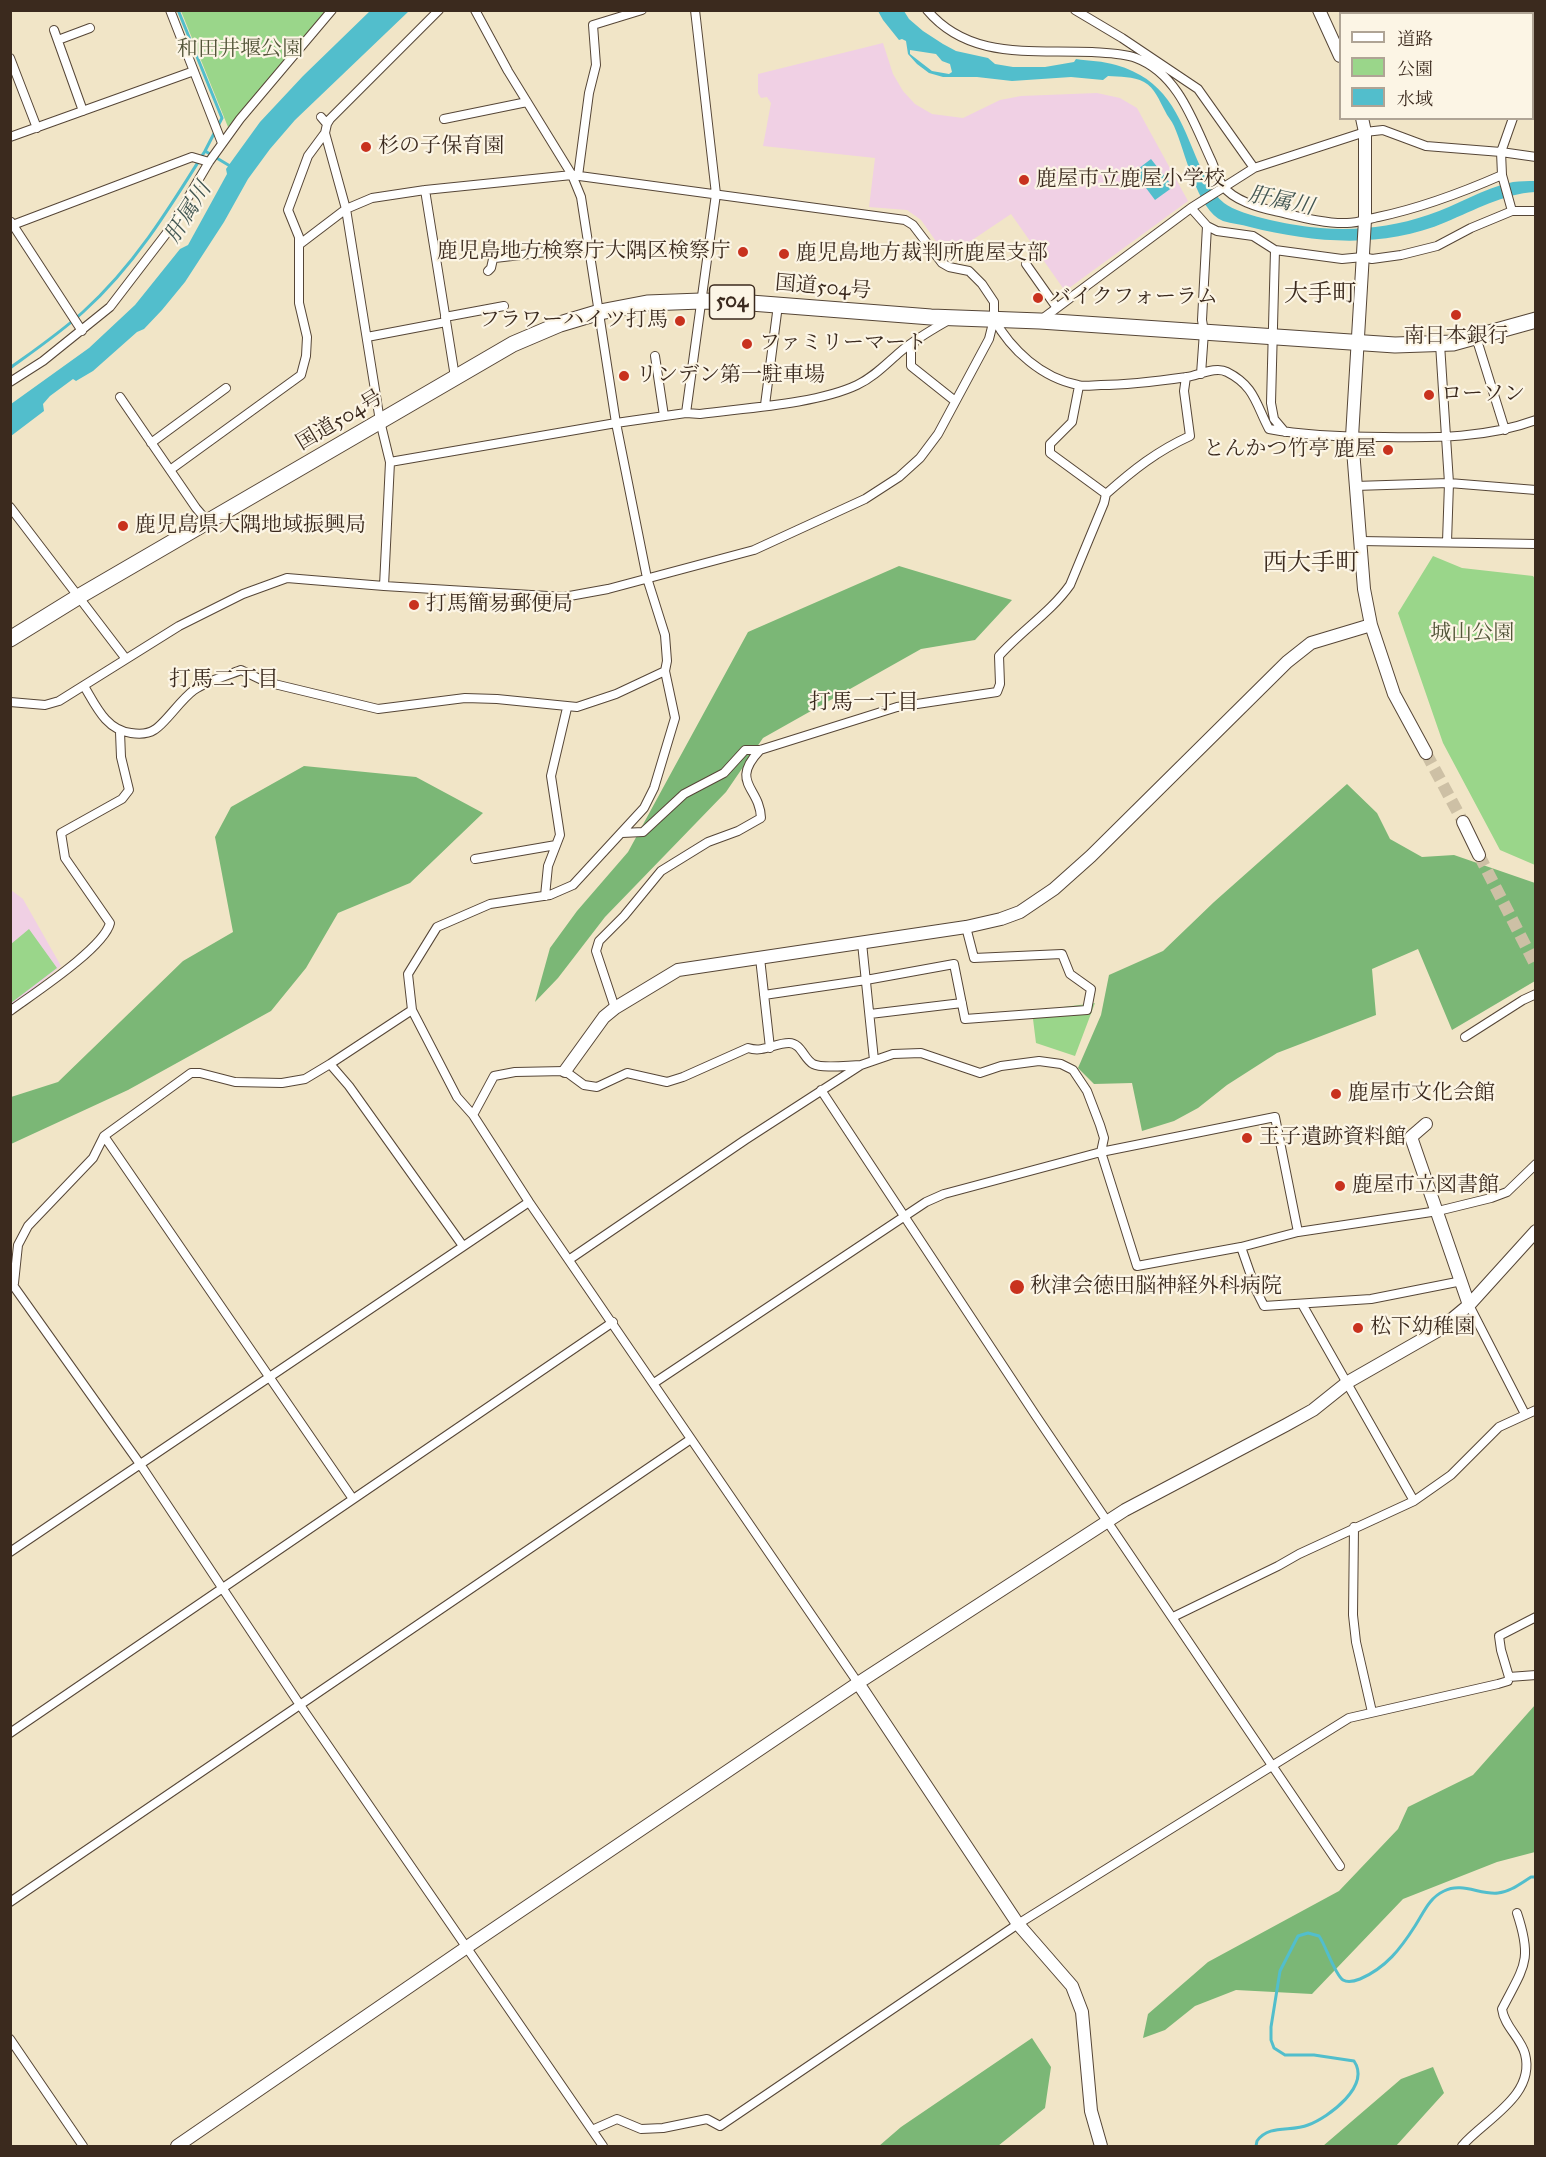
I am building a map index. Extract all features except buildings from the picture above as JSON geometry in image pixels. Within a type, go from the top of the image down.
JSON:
[{"type":"highway","name":"国道504号","points":[[10,639],[78,597],[513,344],[560,324],[600,312],[647,303],[701,301],[931,318],[1040,321],[1395,345],[1440,344],[1476,337],[1536,320]]},
{"type":"street","points":[[170,10],[222,143]]},
{"type":"street","points":[[10,382],[43,362],[110,307],[169,230],[222,143],[332,10]]},
{"type":"street","points":[[384,586],[390,462],[380,421],[346,209],[325,133],[324,120],[330,119],[439,10]]},
{"type":"street","points":[[475,10],[527,102],[575,175],[581,197],[616,423],[646,578],[665,635],[667,661],[665,671],[675,718],[654,788],[644,808],[622,833],[573,885],[565,890],[545,896],[490,904],[437,927],[408,974],[412,1010],[457,1097],[473,1115],[529,1202],[858,1683],[1018,1924],[1072,1986],[1082,2012],[1091,2111],[1101,2146]]},
{"type":"street","points":[[575,175],[596,65],[593,25],[642,10]]},
{"type":"street","points":[[686,413],[716,194],[695,10]]},
{"type":"street","points":[[927,10],[948,29],[976,45],[1009,51],[1061,50],[1109,53],[1136,58],[1157,69],[1174,88],[1190,113],[1222,187],[1241,200],[1258,207],[1301,217],[1346,223],[1445,200],[1503,178]]},
{"type":"street","points":[[1074,10],[1122,38],[1198,89],[1254,168]]},
{"type":"street","points":[[1319,10],[1339,52]]},
{"type":"street","points":[[58,40],[90,28]]},
{"type":"street","points":[[54,30],[83,111]]},
{"type":"street","points":[[10,58],[37,128]]},
{"type":"street","points":[[10,137],[194,71]]},
{"type":"street","points":[[444,119],[527,102]]},
{"type":"street","points":[[1362,120],[1365,132],[1365,220],[1352,437],[1364,590],[1371,625],[1394,694],[1426,753]]},
{"type":"street","points":[[1512,120],[1501,152],[1503,178],[1512,209]]},
{"type":"street","points":[[1040,321],[1191,208],[1254,168],[1365,132],[1383,130],[1426,146],[1536,157]]},
{"type":"street","points":[[170,470],[302,375],[307,337],[299,303],[300,237],[288,210],[308,156],[325,133]]},
{"type":"street","points":[[82,331],[11,224],[192,157],[209,162]]},
{"type":"street","points":[[12,705],[45,705],[59,701],[179,626],[243,594],[287,578],[564,597],[608,588],[754,550],[865,500],[899,477],[920,458],[938,434],[988,339],[994,319],[994,302],[982,284],[969,271],[949,267],[942,263],[913,225],[905,220],[575,175],[425,190],[372,198],[346,209],[300,244]]},
{"type":"street","points":[[425,190],[455,377]]},
{"type":"street","points":[[1191,208],[1207,226],[1217,231],[1253,236],[1275,250],[1342,259],[1363,257],[1372,259],[1437,246],[1512,209],[1536,211]]},
{"type":"street","points":[[1201,374],[1207,226]]},
{"type":"street","points":[[488,271],[495,258],[589,247]]},
{"type":"street","points":[[1275,250],[1270,403],[1274,419],[1285,432]]},
{"type":"street","points":[[1026,264],[1057,308]]},
{"type":"street","points":[[765,405],[778,305]]},
{"type":"street","points":[[367,337],[504,306]]},
{"type":"street","points":[[390,462],[616,423],[686,413],[700,414],[821,396],[855,386],[878,373],[902,350],[953,317]]},
{"type":"street","points":[[994,319],[1004,338],[1017,351],[1056,378],[1079,386],[1186,377],[1212,370],[1225,370],[1243,382],[1252,392],[1269,429],[1285,432],[1320,436],[1445,438],[1505,430],[1536,420]]},
{"type":"street","points":[[1476,337],[1505,430]]},
{"type":"street","points":[[914,342],[911,351],[911,366],[955,401]]},
{"type":"street","points":[[1440,344],[1449,483],[1447,542]]},
{"type":"street","points":[[655,356],[664,416]]},
{"type":"street","points":[[622,833],[643,832],[684,794],[724,773],[745,750],[760,750],[897,707],[997,692],[1000,684],[999,656],[1011,642],[1063,596],[1091,537],[1106,494],[1127,474],[1160,451],[1190,436],[1184,391],[1186,377]]},
{"type":"street","points":[[1079,386],[1072,422],[1050,444],[1050,453],[1106,494]]},
{"type":"street","points":[[151,443],[226,388]]},
{"type":"street","points":[[120,397],[208,522]]},
{"type":"street","points":[[1355,486],[1449,483],[1536,490]]},
{"type":"street","points":[[10,507],[126,659]]},
{"type":"street","points":[[1360,541],[1536,544]]},
{"type":"street","points":[[565,1071],[604,1017],[678,970],[966,927],[1001,920],[1020,912],[1054,889],[1091,856],[1287,662],[1311,643],[1371,625]]},
{"type":"street","points":[[84,686],[102,715],[120,732],[139,734],[154,730],[176,705],[195,689],[241,670],[266,682],[378,709],[465,698],[577,707],[616,694],[665,671]]},
{"type":"street","points":[[545,896],[548,866],[560,835],[550,776],[567,708]]},
{"type":"street","points":[[10,1011],[82,957],[108,931],[110,923],[104,912],[64,858],[61,833],[122,799],[129,790],[122,757],[120,732]]},
{"type":"street","points":[[615,1008],[596,951],[599,941],[624,916],[661,871],[708,842],[738,831],[761,818],[760,808],[746,781],[748,766],[760,750]]},
{"type":"street","points":[[1463,822],[1479,855]]},
{"type":"street","points":[[475,859],[556,845]]},
{"type":"street","points":[[764,995],[954,964],[965,1018],[1087,1010],[1091,989],[1070,974],[1062,954],[974,958],[966,927]]},
{"type":"street","points":[[862,943],[874,1060]]},
{"type":"street","points":[[760,958],[770,1048]]},
{"type":"street","points":[[1465,1037],[1536,994]]},
{"type":"street","points":[[870,1014],[962,1003]]},
{"type":"street","points":[[412,1010],[304,1079],[282,1083],[235,1082],[200,1073],[190,1073],[104,1136],[93,1158],[28,1226],[18,1245],[12,1282],[140,1464],[300,1704],[603,2146]]},
{"type":"street","points":[[473,1115],[494,1076],[515,1072],[565,1071],[584,1085],[597,1087],[627,1073],[667,1082],[748,1048],[757,1051],[791,1043],[799,1046],[805,1057],[816,1065],[861,1065]]},
{"type":"street","points":[[570,1259],[821,1090],[861,1065],[893,1054],[921,1053],[980,1073],[1001,1066],[1039,1061],[1061,1064],[1073,1070],[1091,1099],[1104,1138],[1101,1152],[1137,1266],[1241,1247],[1298,1232],[1438,1211],[1508,1192],[1536,1164]]},
{"type":"street","points":[[330,1064],[349,1086],[463,1246]]},
{"type":"street","points":[[821,1090],[1107,1521],[1340,1866]]},
{"type":"street","points":[[654,1383],[926,1202],[944,1194],[1101,1152],[1275,1117],[1298,1232]]},
{"type":"street","points":[[1426,1124],[1411,1137],[1470,1305],[1525,1414]]},
{"type":"street","points":[[104,1136],[353,1499]]},
{"type":"street","points":[[10,1552],[529,1202]]},
{"type":"street","points":[[177,2146],[858,1683],[1107,1521],[1304,1415],[1348,1382],[1439,1330],[1470,1305],[1536,1231]]},
{"type":"street","points":[[1241,1247],[1264,1306],[1371,1299],[1462,1281]]},
{"type":"street","points":[[1302,1304],[1414,1501]]},
{"type":"street","points":[[10,1733],[613,1322]]},
{"type":"street","points":[[1173,1617],[1354,1527],[1414,1501],[1451,1474],[1499,1427],[1536,1410]]},
{"type":"street","points":[[10,1902],[691,1439]]},
{"type":"street","points":[[1354,1527],[1353,1614],[1356,1642],[1372,1712]]},
{"type":"street","points":[[591,2130],[617,2119],[641,2129],[663,2128],[707,2119],[720,2126],[1018,1924],[1349,1718],[1508,1681],[1499,1636],[1536,1617]]},
{"type":"street","points":[[1509,1677],[1536,1675]]},
{"type":"street","points":[[1462,2146],[1473,2133],[1500,2113],[1513,2099],[1523,2084],[1527,2068],[1525,2053],[1503,2016],[1502,2009],[1525,1966],[1526,1943],[1517,1913]]},
{"type":"street","points":[[10,2039],[83,2146]]},
{"type":"shaded area","name":"鹿屋市立鹿屋小学校","points":[[883,43],[893,74],[903,91],[915,104],[932,114],[963,118],[1000,100],[1021,96],[1097,93],[1120,98],[1137,108],[1188,201],[1065,291],[1011,214],[947,257],[921,220],[907,210],[869,207],[875,158],[763,146],[771,103],[767,97],[761,98],[758,93],[758,74]]},
{"type":"shaded area","points":[[11,890],[23,899],[61,966],[11,1007]]},
{"type":"green space","name":"和田井堰公園","points":[[181,11],[327,11],[228,127]]},
{"type":"green space","name":"城山公園","points":[[1433,556],[1462,568],[1533,576],[1535,579],[1535,865],[1500,850],[1443,743],[1398,613]]},
{"type":"green space","points":[[899,566],[1012,600],[975,640],[921,649],[763,738],[726,792],[605,917],[558,978],[535,1002],[550,948],[577,911],[628,852],[748,632]]},
{"type":"green space","points":[[304,766],[416,777],[483,813],[410,883],[338,913],[306,968],[271,1011],[128,1090],[11,1144],[11,1097],[58,1082],[183,961],[233,932],[215,837],[231,807]]},
{"type":"green space","points":[[1347,784],[1377,813],[1390,839],[1422,857],[1454,855],[1535,883],[1535,981],[1452,1030],[1418,949],[1372,969],[1376,1015],[1277,1053],[1227,1085],[1198,1108],[1174,1121],[1142,1131],[1132,1083],[1094,1084],[1078,1068],[1101,1015],[1109,975],[1163,951],[1214,902]]},
{"type":"green space","points":[[29,929],[57,968],[11,1003],[11,944]]},
{"type":"green space","points":[[1095,1003],[1075,1056],[1036,1043],[1032,1011]]},
{"type":"green space","points":[[1535,1705],[1535,1852],[1497,1862],[1403,1899],[1312,1994],[1236,1990],[1195,2006],[1165,2030],[1143,2038],[1148,2014],[1208,1962],[1339,1891],[1398,1829],[1408,1807],[1473,1775]]},
{"type":"green space","points":[[1032,2038],[1051,2067],[1045,2108],[998,2146],[879,2146],[901,2127]]},
{"type":"green space","points":[[1433,2067],[1444,2093],[1396,2146],[1323,2146],[1401,2079]]},
{"type":"water","points":[[371,10],[409,11],[295,120],[270,149],[248,179],[224,222],[185,282],[162,310],[144,329],[137,332],[93,371],[76,381],[73,379],[50,396],[43,404],[44,411],[11,436],[11,404],[89,348],[135,305],[180,249],[188,245],[227,174],[226,169],[260,122],[303,76]]},
{"type":"water","points":[[878,11],[904,11],[909,19],[923,31],[943,44],[956,51],[988,58],[995,64],[1013,67],[1045,67],[1074,62],[1076,59],[1111,64],[1133,71],[1147,79],[1168,100],[1183,126],[1207,182],[1219,199],[1232,208],[1256,217],[1310,227],[1361,228],[1415,219],[1491,188],[1513,182],[1535,181],[1535,192],[1500,199],[1422,231],[1373,240],[1348,241],[1299,237],[1226,222],[1214,215],[1206,205],[1193,179],[1173,124],[1154,91],[1144,82],[1131,78],[1108,76],[1103,80],[1071,77],[1012,81],[977,77],[943,77],[929,73],[917,64],[908,54],[906,41],[899,40]],"holes":[[[910,50],[936,54],[942,61],[950,64],[952,72],[949,74],[932,71],[910,54]]]},
{"type":"water","points":[[1151,159],[1173,187],[1155,200],[1134,172]]},
{"type":"waterway","points":[[178,10],[222,118],[205,151],[230,166]]},
{"type":"waterway","name":"肝属川","points":[[10,368],[75,319],[119,276],[164,215],[205,151]]},
{"type":"waterway","points":[[1256,2146],[1257,2141],[1268,2132],[1301,2127],[1317,2121],[1345,2099],[1357,2080],[1358,2071],[1354,2061],[1314,2055],[1285,2055],[1274,2048],[1271,2040],[1271,2027],[1280,1971],[1298,1936],[1308,1933],[1319,1936],[1340,1977],[1345,1981],[1354,1981],[1378,1969],[1392,1957],[1434,1897],[1444,1891],[1464,1888],[1491,1893],[1502,1892],[1531,1877],[1536,1877]]},
{"type":"tunnel","points":[[1426,753],[1463,822]]},
{"type":"tunnel","points":[[1479,855],[1536,966]]},
{"type":"place","name":"杉の子保育園","points":[[366,147]]},
{"type":"place","name":"鹿屋市立鹿屋小学校","points":[[1024,180]]},
{"type":"place","name":"鹿児島地方検察庁大隅区検察庁","points":[[743,252]]},
{"type":"place","name":"鹿児島地方裁判所鹿屋支部","points":[[784,254]]},
{"type":"place","name":"バイクフォーラム","points":[[1038,298]]},
{"type":"place","name":"南日本銀行","points":[[1456,315]]},
{"type":"place","name":"フラワーハイツ打馬","points":[[680,321]]},
{"type":"place","name":"ファミリーマート","points":[[747,344]]},
{"type":"place","name":"リンデン第一駐車場","points":[[624,376]]},
{"type":"place","name":"ローソン","points":[[1429,395]]},
{"type":"place","name":"とんかつ竹亭 鹿屋","points":[[1388,450]]},
{"type":"place","name":"鹿児島県大隅地域振興局","points":[[123,526]]},
{"type":"place","name":"打馬簡易郵便局","points":[[414,605]]},
{"type":"place","name":"鹿屋市文化会館","points":[[1336,1094]]},
{"type":"place","name":"王子遺跡資料館","points":[[1247,1138]]},
{"type":"place","name":"鹿屋市立図書館","points":[[1340,1186]]},
{"type":"place","name":"秋津会徳田脳神経外科病院","points":[[1017,1287]]},
{"type":"place","name":"松下幼稚園","points":[[1358,1328]]},
{"type":"district","name":"大手町","points":[[1320,295]]},
{"type":"district","name":"西大手町","points":[[1311,564]]},
{"type":"district","name":"打馬二丁目","points":[[224,681]]},
{"type":"district","name":"打馬一丁目","points":[[864,704]]}]
